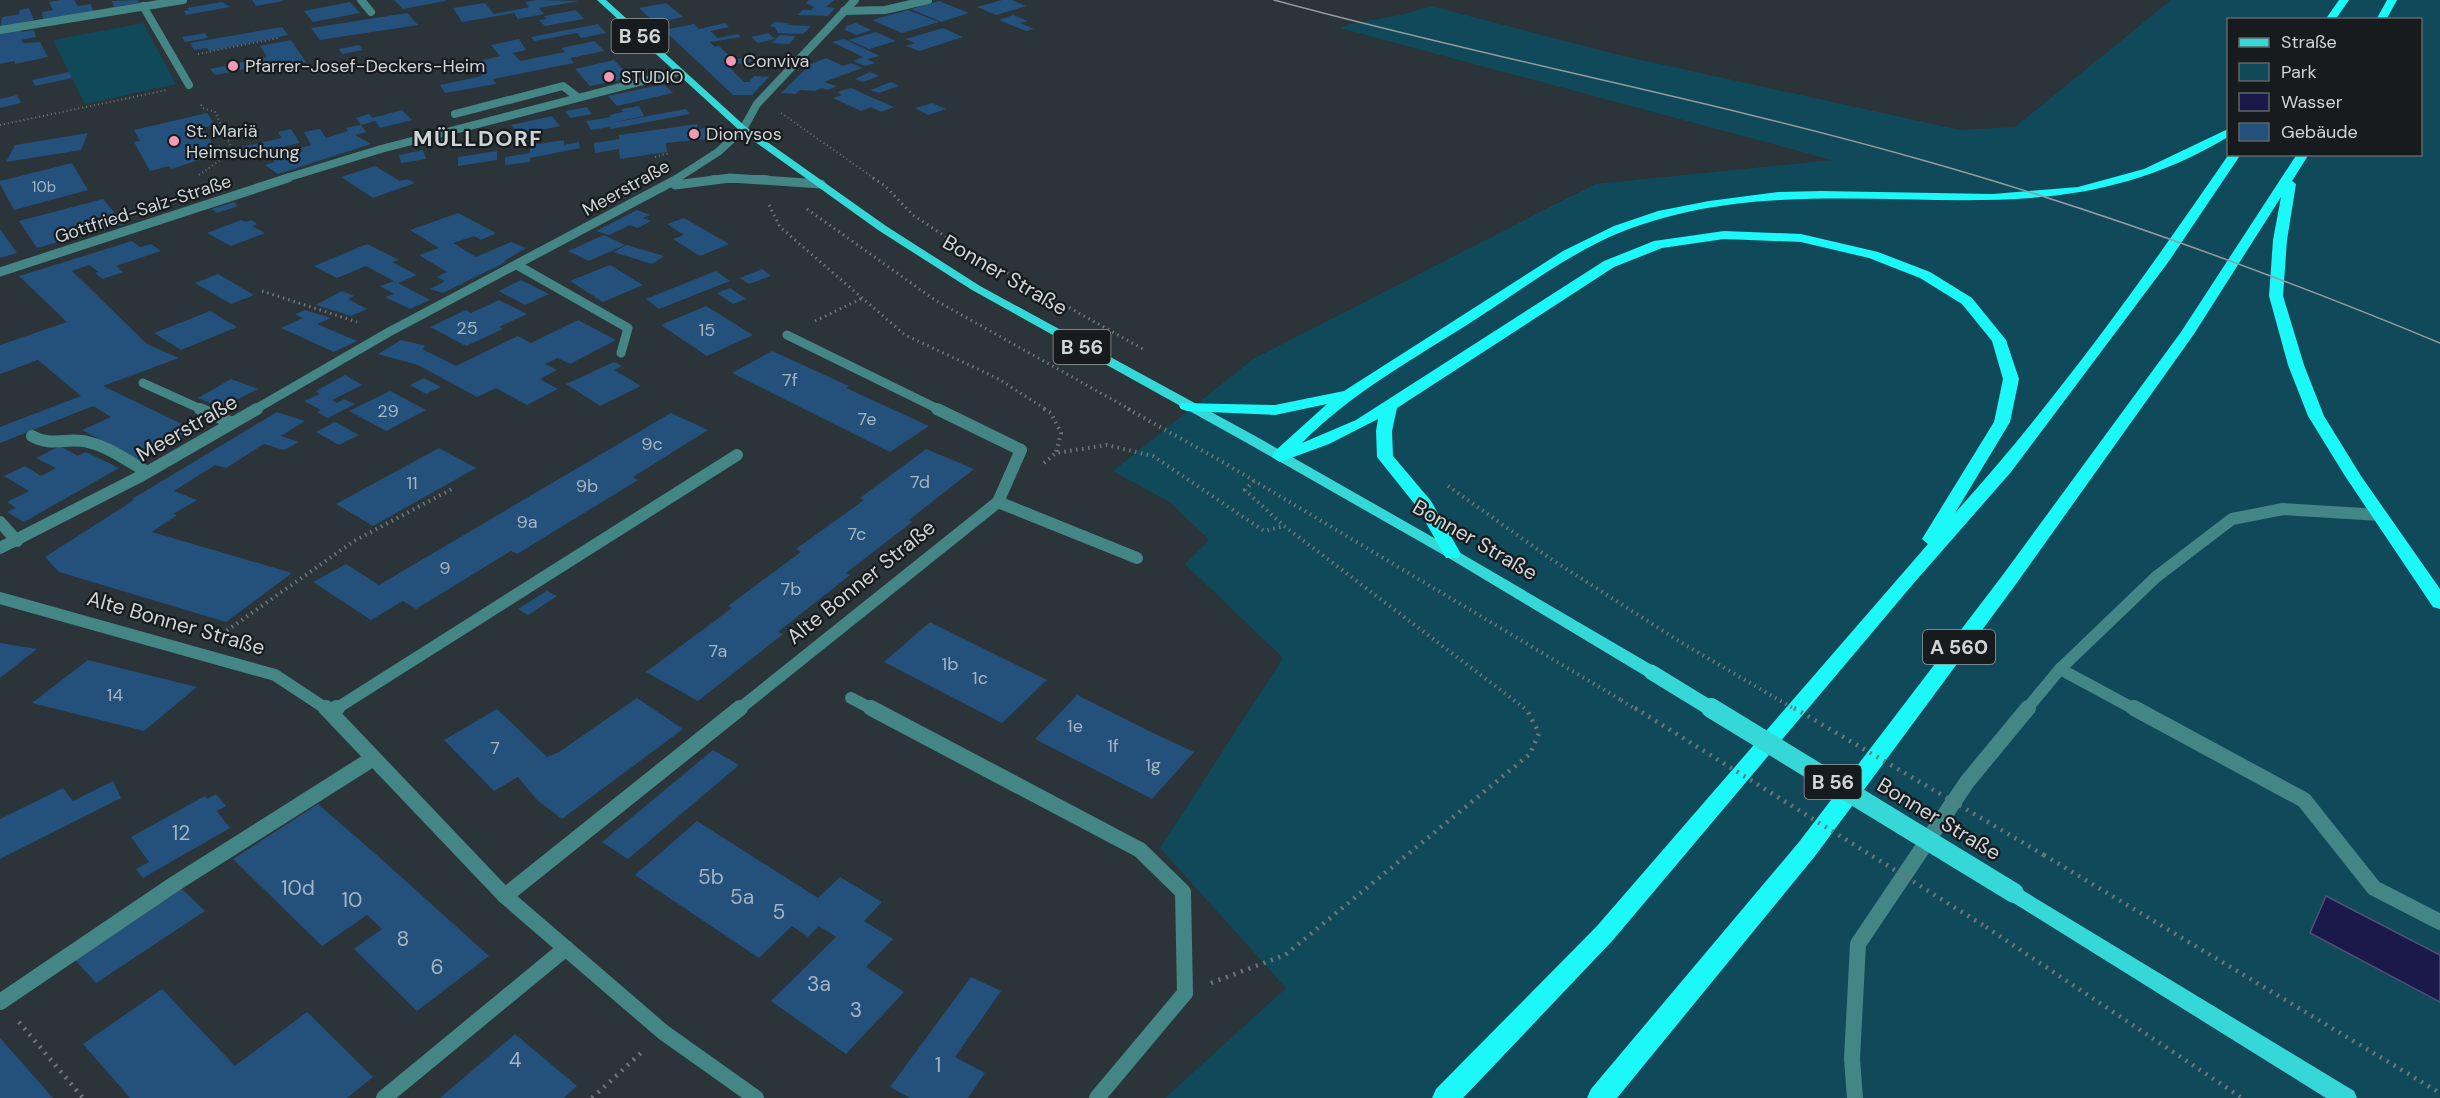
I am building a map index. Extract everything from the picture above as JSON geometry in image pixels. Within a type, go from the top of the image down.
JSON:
[{"type":"highway","points":[[2331,18],[2344,0]]},
{"type":"highway","points":[[2382,18],[2392,0]]},
{"type":"highway","points":[[1280,457],[1303,431],[1350,392],[1597,238],[1695,205],[1780,196],[2012,197],[2073,191],[2119,182],[2168,165],[2227,133]]},
{"type":"highway","points":[[1445,1098],[1605,933],[1906,579],[2005,468],[2164,258],[2234,156]]},
{"type":"highway","name":"A 560","points":[[1600,1098],[1807,849],[2002,589],[2187,334],[2302,156]]},
{"type":"highway","points":[[2291,176],[2280,240],[2276,296],[2296,366],[2316,416],[2440,603]]},
{"type":"highway","points":[[1280,457],[1323,441],[1389,407],[1609,264],[1659,244],[1724,235],[1801,238],[1873,255],[1925,275],[1967,301],[1999,340],[2011,379],[2002,422],[1906,579]]},
{"type":"highway","points":[[1187,406],[1275,410],[1309,405],[1350,392]]},
{"type":"highway","points":[[1389,407],[1384,431],[1385,457],[1425,505],[1452,554]]},
{"type":"main road","name":"Bonner Straße","points":[[601,0],[743,129],[882,228],[976,288],[1452,554],[1652,672],[2346,1098]]},
{"type":"street","points":[[0,30],[183,0]]},
{"type":"street","points":[[361,0],[371,12]]},
{"type":"street","name":"Meerstraße","points":[[0,548],[147,472],[389,332],[662,188],[718,152],[743,129],[757,104],[855,0]]},
{"type":"street","points":[[844,11],[885,10],[928,0]]},
{"type":"street","points":[[143,6],[189,85]]},
{"type":"street","name":"Gottfried-Salz-Straße","points":[[0,272],[218,199],[370,152],[576,96],[678,72]]},
{"type":"street","points":[[455,114],[563,86],[576,96]]},
{"type":"street","points":[[662,188],[724,177],[821,184]]},
{"type":"street","points":[[517,266],[628,328],[621,353]]},
{"type":"street","name":"Alte Bonner Straße","points":[[504,896],[998,502],[1021,450],[787,335]]},
{"type":"street","points":[[143,383],[232,423]]},
{"type":"street","points":[[32,436],[38,441],[78,440],[92,443],[147,472]]},
{"type":"street","points":[[331,712],[737,455]]},
{"type":"street","points":[[998,502],[1137,558]]},
{"type":"street","points":[[1855,1098],[1851,1059],[1858,945],[1967,783],[2060,669],[2156,577],[2232,519],[2283,509],[2380,515]]},
{"type":"street","points":[[0,522],[17,541]]},
{"type":"street","name":"Alte Bonner Straße","points":[[0,598],[275,675],[331,712],[372,759],[504,896],[663,1032],[756,1098]]},
{"type":"street","points":[[2060,669],[2304,800],[2374,888],[2440,922]]},
{"type":"street","points":[[851,698],[1140,850],[1183,892],[1185,993],[1097,1098]]},
{"type":"street","points":[[1,1001],[176,883],[372,759]]},
{"type":"street","points":[[384,1098],[566,948]]},
{"type":"path","points":[[173,59],[278,38]]},
{"type":"path","points":[[0,125],[189,85],[203,108],[215,112],[233,151],[199,175]]},
{"type":"path","points":[[776,108],[884,185],[912,214],[962,247],[1143,349]]},
{"type":"path","points":[[765,196],[780,227],[905,335],[997,378],[1051,413],[1062,433],[1056,453]]},
{"type":"path","points":[[806,209],[936,300],[1221,461],[1621,700],[1986,927],[2242,1098]]},
{"type":"path","points":[[262,291],[389,332]]},
{"type":"path","points":[[787,335],[864,298]]},
{"type":"path","points":[[1039,467],[1056,453],[1107,445],[1153,456],[1264,531],[1284,526]]},
{"type":"path","points":[[1185,993],[1285,955],[1530,754],[1539,733],[1527,710],[1284,526],[1245,489],[1254,481]]},
{"type":"path","points":[[1447,485],[1551,559],[1682,643],[2044,855],[2440,1093]]},
{"type":"path","points":[[197,652],[354,541],[452,489]]},
{"type":"path","points":[[1,1001],[83,1098]]},
{"type":"path","points":[[592,1098],[663,1032]]},
{"type":"green space","points":[[2171,0],[2440,0],[2440,955],[2326,897],[2310,933],[2440,1002],[2440,1098],[1165,1098],[1286,988],[1160,848],[1283,658],[1185,564],[1209,540],[1171,503],[1113,471],[1253,359],[1595,184],[1832,160],[1340,28],[1431,6],[1619,55],[1960,130],[2015,127]]},
{"type":"green space","points":[[143,23],[176,84],[85,104],[53,40]]},
{"type":"water","points":[[2326,896],[2440,955],[2440,1002],[2310,933]]},
{"type":"building","points":[[74,0],[78,6],[91,4],[93,11],[43,19],[42,12],[53,10],[49,2]]},
{"type":"building","points":[[137,0],[140,3],[114,7],[112,1]]},
{"type":"building","points":[[252,0],[283,0],[283,1],[256,6]]},
{"type":"building","points":[[394,0],[445,0],[445,1],[403,9]]},
{"type":"building","points":[[809,0],[834,0],[826,7],[835,8],[828,16],[798,15],[803,10],[811,10],[814,7],[806,3]]},
{"type":"building","points":[[1002,0],[1012,0],[1026,6],[996,15],[977,7]]},
{"type":"building","points":[[580,1],[539,8],[544,14],[518,19],[514,13],[462,22],[453,8],[485,3],[494,14],[529,7],[525,2]]},
{"type":"building","points":[[939,1],[969,13],[941,22],[911,9]]},
{"type":"building","points":[[222,2],[230,7],[186,15],[184,11],[189,10],[187,8]]},
{"type":"building","points":[[350,2],[360,13],[313,22],[304,11]]},
{"type":"building","points":[[666,3],[683,17],[655,23],[639,8]]},
{"type":"building","points":[[29,8],[34,20],[0,27],[2,17],[20,14],[19,10]]},
{"type":"building","points":[[576,10],[584,19],[545,26],[539,20],[547,19],[544,16]]},
{"type":"building","points":[[908,10],[939,22],[902,33],[872,20]]},
{"type":"building","points":[[407,13],[418,25],[320,40],[311,28]]},
{"type":"building","points":[[1013,15],[1028,21],[1020,23],[1034,29],[1026,31],[999,20]]},
{"type":"building","points":[[774,22],[811,26],[803,34],[778,33],[775,27],[770,26]]},
{"type":"building","points":[[725,23],[729,27],[710,31],[718,38],[738,34],[741,37],[710,42],[715,47],[719,46],[731,57],[735,56],[738,59],[757,55],[762,59],[728,66],[744,82],[749,82],[754,76],[769,77],[752,95],[733,95],[664,30],[694,24],[699,29]]},
{"type":"building","points":[[856,23],[871,30],[857,35],[845,30],[846,26]]},
{"type":"building","points":[[598,24],[606,33],[581,38],[577,33],[534,41],[531,37]]},
{"type":"building","points":[[282,27],[288,35],[209,51],[207,48],[194,50],[190,43]]},
{"type":"building","points":[[943,28],[963,37],[919,51],[906,46],[915,43],[906,39]]},
{"type":"building","points":[[21,30],[21,32],[34,30],[36,37],[21,40],[23,43],[40,42],[48,57],[15,64],[14,61],[0,64],[0,34]]},
{"type":"building","points":[[876,32],[896,41],[869,49],[849,40]]},
{"type":"building","points":[[205,33],[208,38],[185,42],[182,37]]},
{"type":"building","points":[[768,33],[775,39],[758,43],[751,37]]},
{"type":"building","points":[[780,35],[796,36],[789,44],[772,43]]},
{"type":"building","points":[[519,39],[526,50],[513,53],[520,61],[565,52],[561,48],[595,41],[604,51],[570,58],[574,63],[493,79],[496,84],[445,93],[440,85],[488,73],[479,61],[500,56],[491,45]]},
{"type":"building","points":[[844,39],[880,56],[867,59],[875,63],[865,66],[853,61],[863,57],[832,42]]},
{"type":"building","points":[[291,40],[306,62],[274,68],[271,64],[215,75],[210,69],[267,57],[260,46]]},
{"type":"building","points":[[359,45],[363,50],[342,54],[339,49]]},
{"type":"building","points":[[826,58],[843,66],[851,63],[862,68],[824,82],[837,86],[828,90],[822,88],[815,91],[800,90],[796,94],[781,93],[811,64]]},
{"type":"building","points":[[614,60],[631,78],[590,86],[575,69]]},
{"type":"building","points":[[69,72],[72,78],[35,86],[32,80]]},
{"type":"building","points":[[870,72],[879,76],[863,82],[855,79]]},
{"type":"building","points":[[891,82],[899,86],[879,93],[870,90]]},
{"type":"building","points":[[664,84],[673,93],[617,106],[608,96]]},
{"type":"building","points":[[851,88],[894,107],[881,112],[871,107],[861,111],[833,98],[842,95],[837,92]]},
{"type":"building","points":[[17,95],[21,103],[0,108],[0,99]]},
{"type":"building","points":[[932,103],[946,109],[928,115],[915,108]]},
{"type":"building","points":[[639,106],[644,116],[600,125],[686,109],[690,114],[611,129],[610,127],[591,130],[586,121],[611,117],[609,115],[623,112],[621,109]]},
{"type":"building","points":[[587,107],[592,114],[570,118],[565,111]]},
{"type":"building","points":[[402,110],[412,120],[380,128],[375,121],[361,125],[356,118],[369,114],[372,118]]},
{"type":"building","name":"St. Mariä Heimsuchung","points":[[207,113],[215,125],[202,128],[219,154],[171,169],[169,166],[150,171],[134,142],[140,141],[134,130]]},
{"type":"building","points":[[552,116],[560,126],[518,135],[511,125]]},
{"type":"building","points":[[697,124],[697,129],[706,128],[707,139],[666,143],[667,152],[620,159],[619,149],[595,153],[594,143],[619,139],[619,135]]},
{"type":"building","points":[[361,125],[366,132],[355,135],[371,144],[278,174],[265,165],[275,162],[268,149],[245,154],[241,147],[282,138],[278,132],[291,129],[300,143],[286,146],[289,151],[311,145],[304,132],[320,129],[326,138],[348,131],[346,128]]},
{"type":"building","points":[[88,133],[81,150],[6,162],[15,145]]},
{"type":"building","points":[[451,136],[455,139],[434,145],[431,142]]},
{"type":"building","points":[[564,140],[564,145],[579,142],[580,148],[530,158],[530,162],[505,165],[505,157],[530,153],[530,145]]},
{"type":"building","points":[[423,150],[426,159],[401,163],[399,155]]},
{"type":"building","points":[[497,151],[497,160],[458,166],[458,157]]},
{"type":"building","points":[[72,163],[88,190],[14,210],[0,184],[0,181]]},
{"type":"building","points":[[375,166],[400,181],[407,179],[415,183],[373,198],[341,177]]},
{"type":"building","points":[[103,199],[124,224],[37,248],[19,221]]},
{"type":"building","points":[[234,202],[238,206],[217,213],[212,209]]},
{"type":"building","points":[[637,210],[650,215],[643,218],[651,221],[638,228],[630,225],[609,235],[596,231]]},
{"type":"building","points":[[458,213],[496,233],[481,240],[474,236],[453,243],[476,257],[511,242],[526,248],[504,261],[506,262],[443,293],[430,289],[445,281],[436,277],[447,272],[419,255],[439,248],[410,230]]},
{"type":"building","points":[[684,218],[729,244],[700,256],[673,239],[684,235],[667,224]]},
{"type":"building","points":[[241,220],[246,222],[251,220],[257,224],[252,226],[265,233],[231,246],[207,233]]},
{"type":"building","points":[[0,229],[17,253],[0,258]]},
{"type":"building","points":[[604,235],[625,245],[589,261],[568,251]]},
{"type":"building","points":[[132,241],[140,247],[151,244],[161,251],[116,266],[123,272],[103,279],[95,273],[99,272],[89,265],[72,271],[147,344],[179,358],[103,386],[184,425],[190,421],[202,427],[141,461],[82,430],[111,417],[93,406],[0,443],[0,427],[81,396],[38,360],[0,374],[0,345],[67,322],[19,276]]},
{"type":"building","points":[[367,244],[399,260],[392,262],[417,275],[398,283],[430,300],[410,309],[385,297],[394,294],[380,286],[394,281],[366,266],[337,278],[314,266]]},
{"type":"building","points":[[627,245],[664,256],[652,264],[613,252]]},
{"type":"building","points":[[610,265],[643,285],[603,302],[570,281]]},
{"type":"building","points":[[762,269],[771,276],[749,284],[740,278]]},
{"type":"building","points":[[716,271],[730,281],[659,309],[646,299]]},
{"type":"building","points":[[218,274],[254,295],[231,304],[195,283]]},
{"type":"building","points":[[521,280],[549,294],[525,305],[499,291]]},
{"type":"building","points":[[730,288],[746,299],[733,304],[717,293]]},
{"type":"building","points":[[342,291],[354,296],[348,299],[367,309],[351,316],[316,305]]},
{"type":"building","points":[[499,300],[527,314],[499,327],[503,329],[466,346],[430,327],[466,310],[471,313]]},
{"type":"building","points":[[706,306],[753,335],[707,356],[661,325]]},
{"type":"building","points":[[305,310],[331,318],[317,324],[357,341],[334,352],[281,328],[303,318],[295,314]]},
{"type":"building","points":[[210,311],[237,327],[181,350],[154,333]]},
{"type":"building","points":[[578,320],[616,340],[570,364],[558,358],[545,364],[557,370],[540,379],[558,389],[527,405],[496,388],[477,397],[418,365],[378,354],[401,340],[426,346],[422,349],[456,366],[518,336],[531,343]]},
{"type":"building","points":[[772,351],[929,426],[890,452],[732,373]]},
{"type":"building","points":[[614,362],[622,366],[614,370],[641,386],[600,406],[566,384]]},
{"type":"building","points":[[345,375],[362,385],[332,400],[337,403],[344,399],[355,404],[328,418],[317,412],[321,410],[304,401],[320,394],[316,391]]},
{"type":"building","points":[[424,378],[441,387],[426,394],[410,385]]},
{"type":"building","points":[[231,379],[258,389],[221,408],[198,398]]},
{"type":"building","points":[[390,391],[426,410],[386,431],[349,411]]},
{"type":"building","points":[[277,412],[305,421],[281,436],[299,442],[284,450],[264,444],[226,468],[215,465],[174,491],[197,500],[173,514],[177,515],[152,532],[292,573],[226,622],[59,572],[45,557],[134,500],[132,499]]},
{"type":"building","points":[[671,413],[708,430],[633,477],[638,480],[517,554],[511,551],[416,609],[403,601],[371,620],[313,582],[346,564],[379,585]]},
{"type":"building","points":[[335,422],[359,435],[339,445],[316,432]]},
{"type":"building","points":[[60,446],[78,456],[86,452],[119,468],[24,522],[7,512],[16,508],[7,502],[29,491],[4,476],[25,466],[41,476],[56,468],[36,458]]},
{"type":"building","points":[[439,448],[476,468],[373,526],[336,504]]},
{"type":"building","points":[[926,449],[974,469],[909,520],[912,522],[846,573],[850,575],[778,632],[783,634],[698,701],[646,672],[732,608],[728,606],[801,552],[796,549],[864,500],[860,498]]},
{"type":"building","points":[[547,591],[557,596],[528,615],[518,609]]},
{"type":"building","points":[[930,622],[1047,680],[1002,723],[884,662]]},
{"type":"building","points":[[0,643],[37,649],[0,678]]},
{"type":"building","points":[[88,660],[197,687],[144,731],[32,703]]},
{"type":"building","points":[[1077,695],[1194,752],[1152,799],[1035,739]]},
{"type":"building","points":[[637,698],[683,729],[562,819],[537,800],[518,777],[494,791],[444,740],[497,709],[547,757],[559,752]]},
{"type":"building","points":[[713,750],[739,765],[628,859],[602,842]]},
{"type":"building","points":[[113,781],[121,798],[0,859],[0,819],[63,788],[73,801]]},
{"type":"building","points":[[216,794],[226,806],[217,811],[230,828],[143,878],[136,869],[149,862],[131,837],[205,796],[207,799]]},
{"type":"building","points":[[318,804],[489,956],[417,1011],[354,949],[382,929],[367,915],[322,946],[233,859]]},
{"type":"building","points":[[697,821],[818,898],[840,877],[882,902],[864,921],[893,939],[866,967],[904,992],[846,1054],[771,1001],[836,937],[819,926],[808,937],[792,926],[759,958],[635,875]]},
{"type":"building","points":[[182,889],[205,911],[96,983],[75,960]]},
{"type":"building","points":[[971,977],[1001,991],[955,1057],[985,1073],[968,1098],[910,1098],[890,1087]]},
{"type":"building","points":[[162,989],[235,1066],[307,1012],[373,1077],[347,1098],[130,1098],[83,1044]]},
{"type":"building","points":[[515,1034],[577,1086],[564,1098],[440,1098]]},
{"type":"building","points":[[0,1038],[32,1074],[53,1098],[0,1098]]},
{"type":"tram line","points":[[1274,0],[1434,41],[1755,116],[1982,177],[2245,266],[2440,343]]},
{"type":"place","name":"Conviva","points":[[731,61]]},
{"type":"place","name":"Pfarrer-Josef-Deckers-Heim","points":[[233,66]]},
{"type":"place","name":"STUDIO","points":[[609,77]]},
{"type":"place","name":"Dionysos","points":[[694,134]]},
{"type":"place","name":"St. Mariä Heimsuchung","points":[[174,141]]},
{"type":"district","name":"MÜLLDORF","points":[[478,138]]}]
